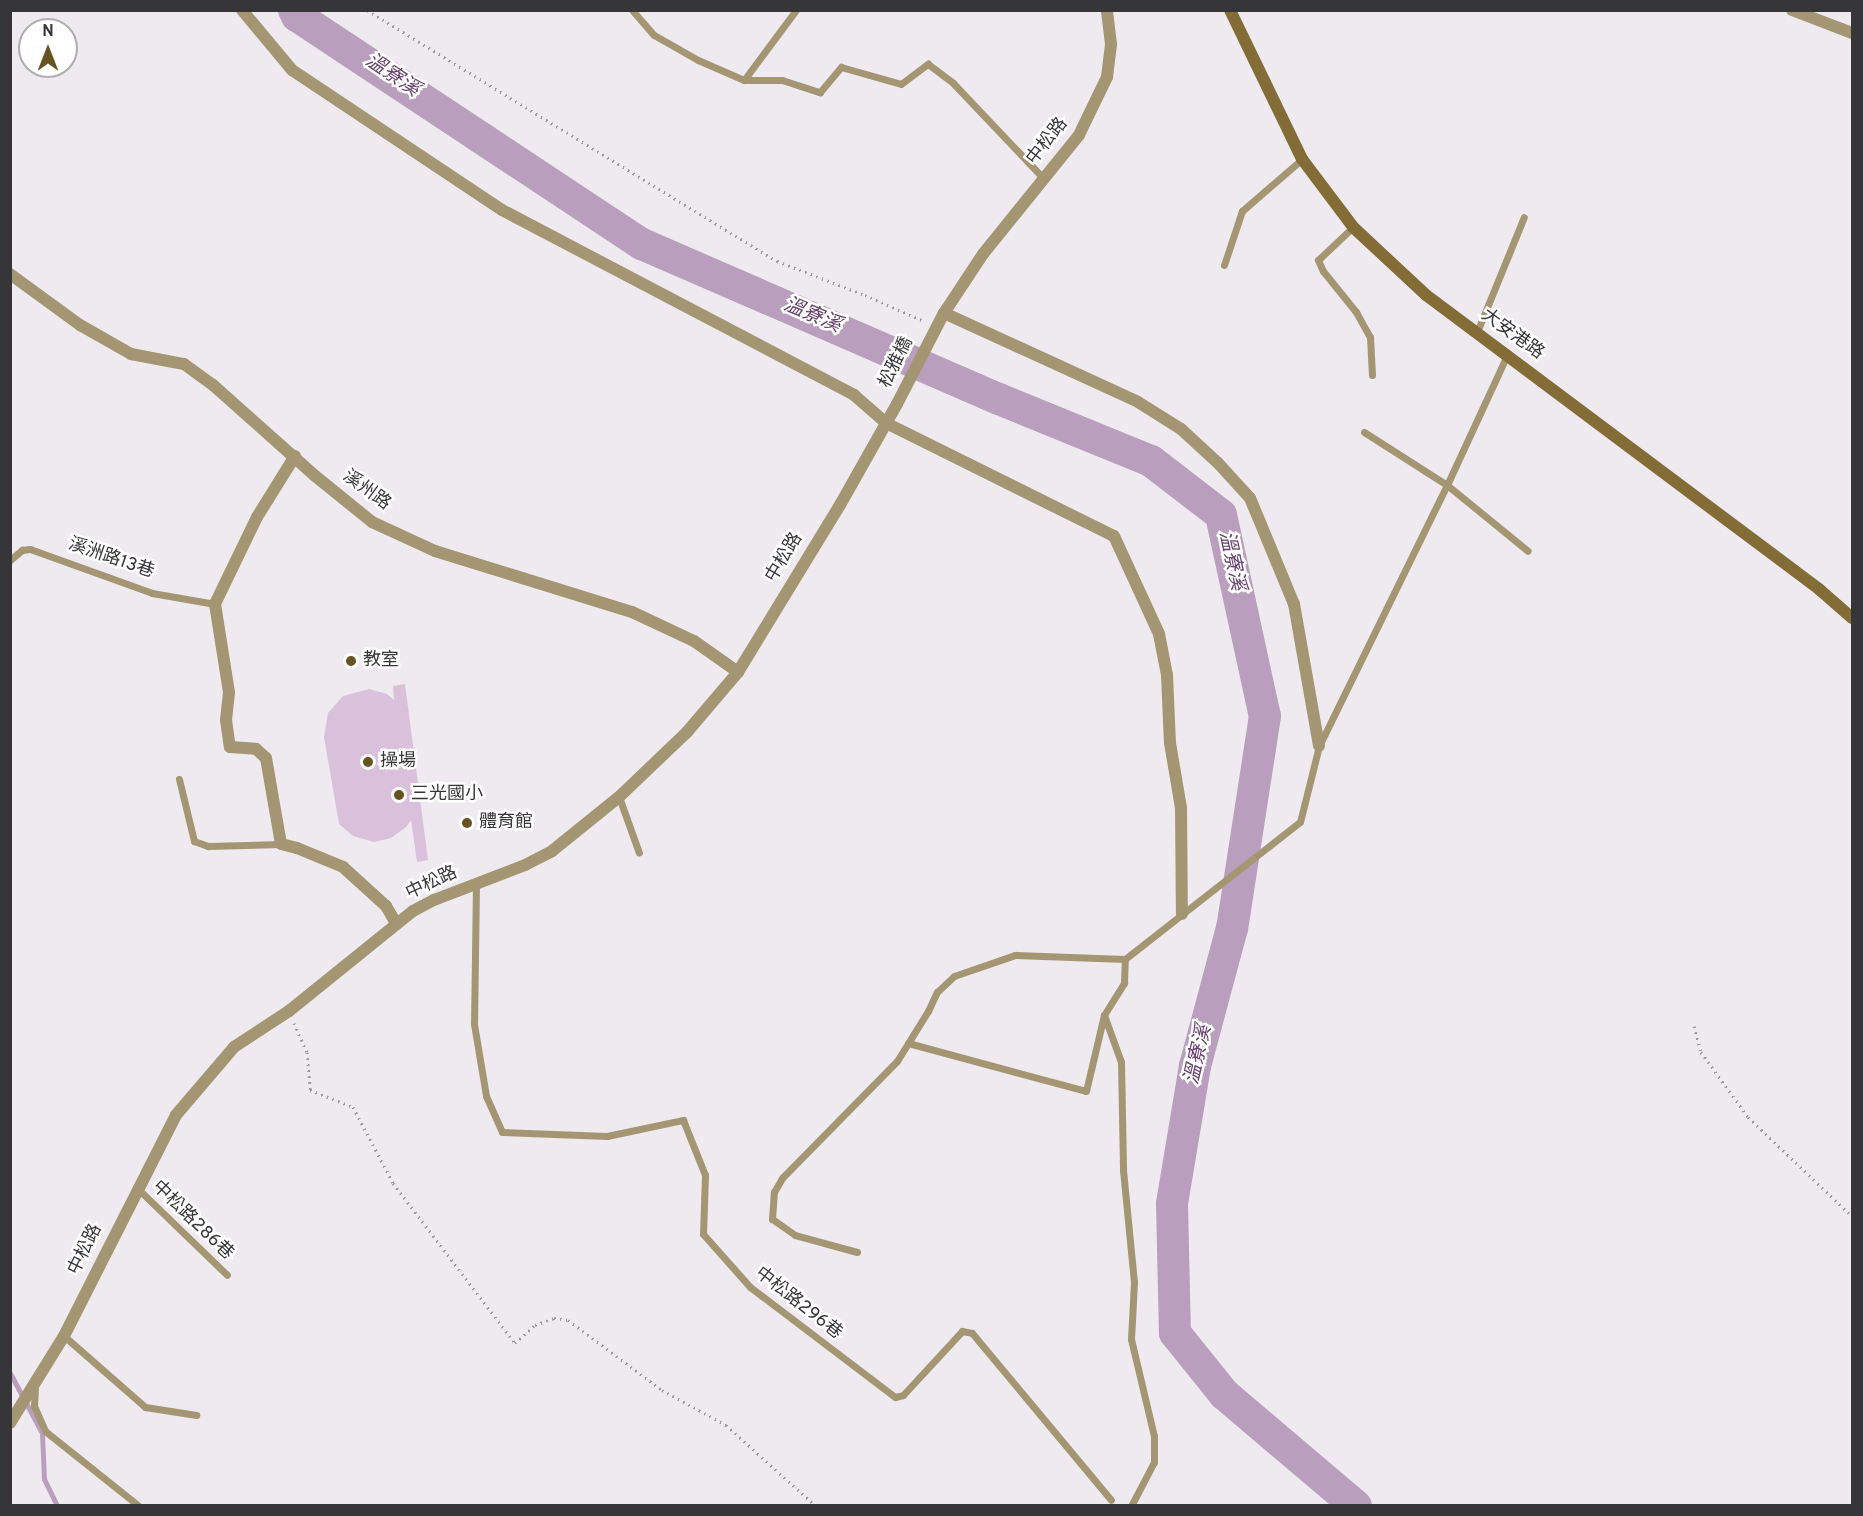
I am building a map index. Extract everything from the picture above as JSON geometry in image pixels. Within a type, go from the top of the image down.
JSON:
[{"type":"main road","name":"大安港路","points":[[1230,10],[1302,159],[1353,227],[1426,294],[1508,353],[1820,590],[1852,618]]},
{"type":"street","points":[[242,10],[292,70],[502,210],[854,395],[886,423],[1114,536],[1159,634],[1167,675],[1170,743],[1181,808],[1182,914]]},
{"type":"street","name":"中松路","points":[[932,332],[983,254],[1079,135],[1107,77],[1112,44],[1107,10]]},
{"type":"street","points":[[1792,10],[1852,33]]},
{"type":"street","name":"溪州路","points":[[10,274],[80,325],[131,354],[184,364],[213,385],[372,522],[435,551],[632,612],[694,641],[738,672]]},
{"type":"street","points":[[944,313],[1138,402],[1180,429],[1218,463],[1250,498],[1294,604],[1319,746]]},
{"type":"street","name":"松雅橋","points":[[897,404],[932,332]]},
{"type":"street","name":"中松路","points":[[13,1418],[64,1336],[176,1115],[234,1047],[289,1011],[396,923],[434,900],[525,866],[552,851],[619,797],[687,732],[738,672],[897,404]]},
{"type":"street","points":[[295,456],[258,517],[215,604],[229,692],[226,720],[230,747],[256,749],[266,758],[281,844],[297,848],[343,867],[386,906],[396,923]]},
{"type":"lane","points":[[632,10],[654,35],[698,60],[744,80],[782,80],[820,92],[841,67],[901,84],[928,64],[953,83],[1043,178]]},
{"type":"lane","points":[[744,80],[796,10]]},
{"type":"lane","points":[[1224,265],[1242,211],[1302,159]]},
{"type":"lane","points":[[1477,332],[1524,217]]},
{"type":"lane","points":[[1353,227],[1318,260],[1323,271],[1356,312],[1371,337],[1372,375]]},
{"type":"lane","points":[[857,1252],[795,1235],[772,1219],[774,1192],[782,1178],[897,1061],[937,992],[954,976],[1015,955],[1125,959],[1300,822],[1319,746],[1447,485],[1508,353]]},
{"type":"lane","points":[[1364,432],[1447,485],[1528,551]]},
{"type":"lane","name":"溪洲路13巷","points":[[10,560],[22,550],[30,549],[152,593],[215,604]]},
{"type":"lane","points":[[179,779],[194,841],[208,846],[281,844]]},
{"type":"lane","points":[[619,797],[639,853]]},
{"type":"lane","name":"中松路296巷","points":[[476,884],[474,1024],[486,1096],[498,1128],[507,1134],[607,1136],[683,1120],[705,1175],[703,1234],[750,1287],[895,1397],[903,1395],[962,1331],[972,1333],[1112,1500]]},
{"type":"lane","points":[[908,1044],[1086,1091],[1104,1015],[1124,983],[1125,959]]},
{"type":"lane","points":[[1104,1015],[1121,1062],[1122,1170],[1134,1282],[1131,1339],[1154,1436],[1154,1462],[1131,1506]]},
{"type":"lane","name":"中松路286巷","points":[[137,1188],[227,1275]]},
{"type":"lane","points":[[64,1336],[145,1407],[196,1414]]},
{"type":"lane","points":[[32,1388],[34,1406],[45,1431],[139,1506]]},
{"type":"path","points":[[367,10],[777,261],[865,294],[932,332]]},
{"type":"path","points":[[289,1011],[307,1052],[310,1090],[353,1107],[393,1183],[515,1343],[535,1325],[554,1318],[568,1320],[662,1390],[726,1425],[816,1506]]},
{"type":"path","points":[[1694,1026],[1701,1052],[1748,1117],[1852,1216]]},
{"type":"shaded area","points":[[405,684],[428,860],[417,862],[411,820],[406,827],[391,838],[374,842],[353,836],[339,824],[324,737],[328,713],[343,696],[369,689],[387,694],[394,700],[393,686]]},
{"type":"waterway","name":"溫寮溪","points":[[294,10],[297,16],[642,244],[999,399],[1151,461],[1221,515],[1265,716],[1232,928],[1195,1066],[1172,1204],[1175,1333],[1224,1394],[1356,1506]]},
{"type":"waterway","points":[[10,1373],[42,1433],[44,1479],[57,1506]]},
{"type":"place","name":"教室","points":[[351,661]]},
{"type":"place","name":"操場","points":[[368,762]]},
{"type":"place","name":"三光國小","points":[[399,795]]},
{"type":"place","name":"體育館","points":[[467,823]]}]
